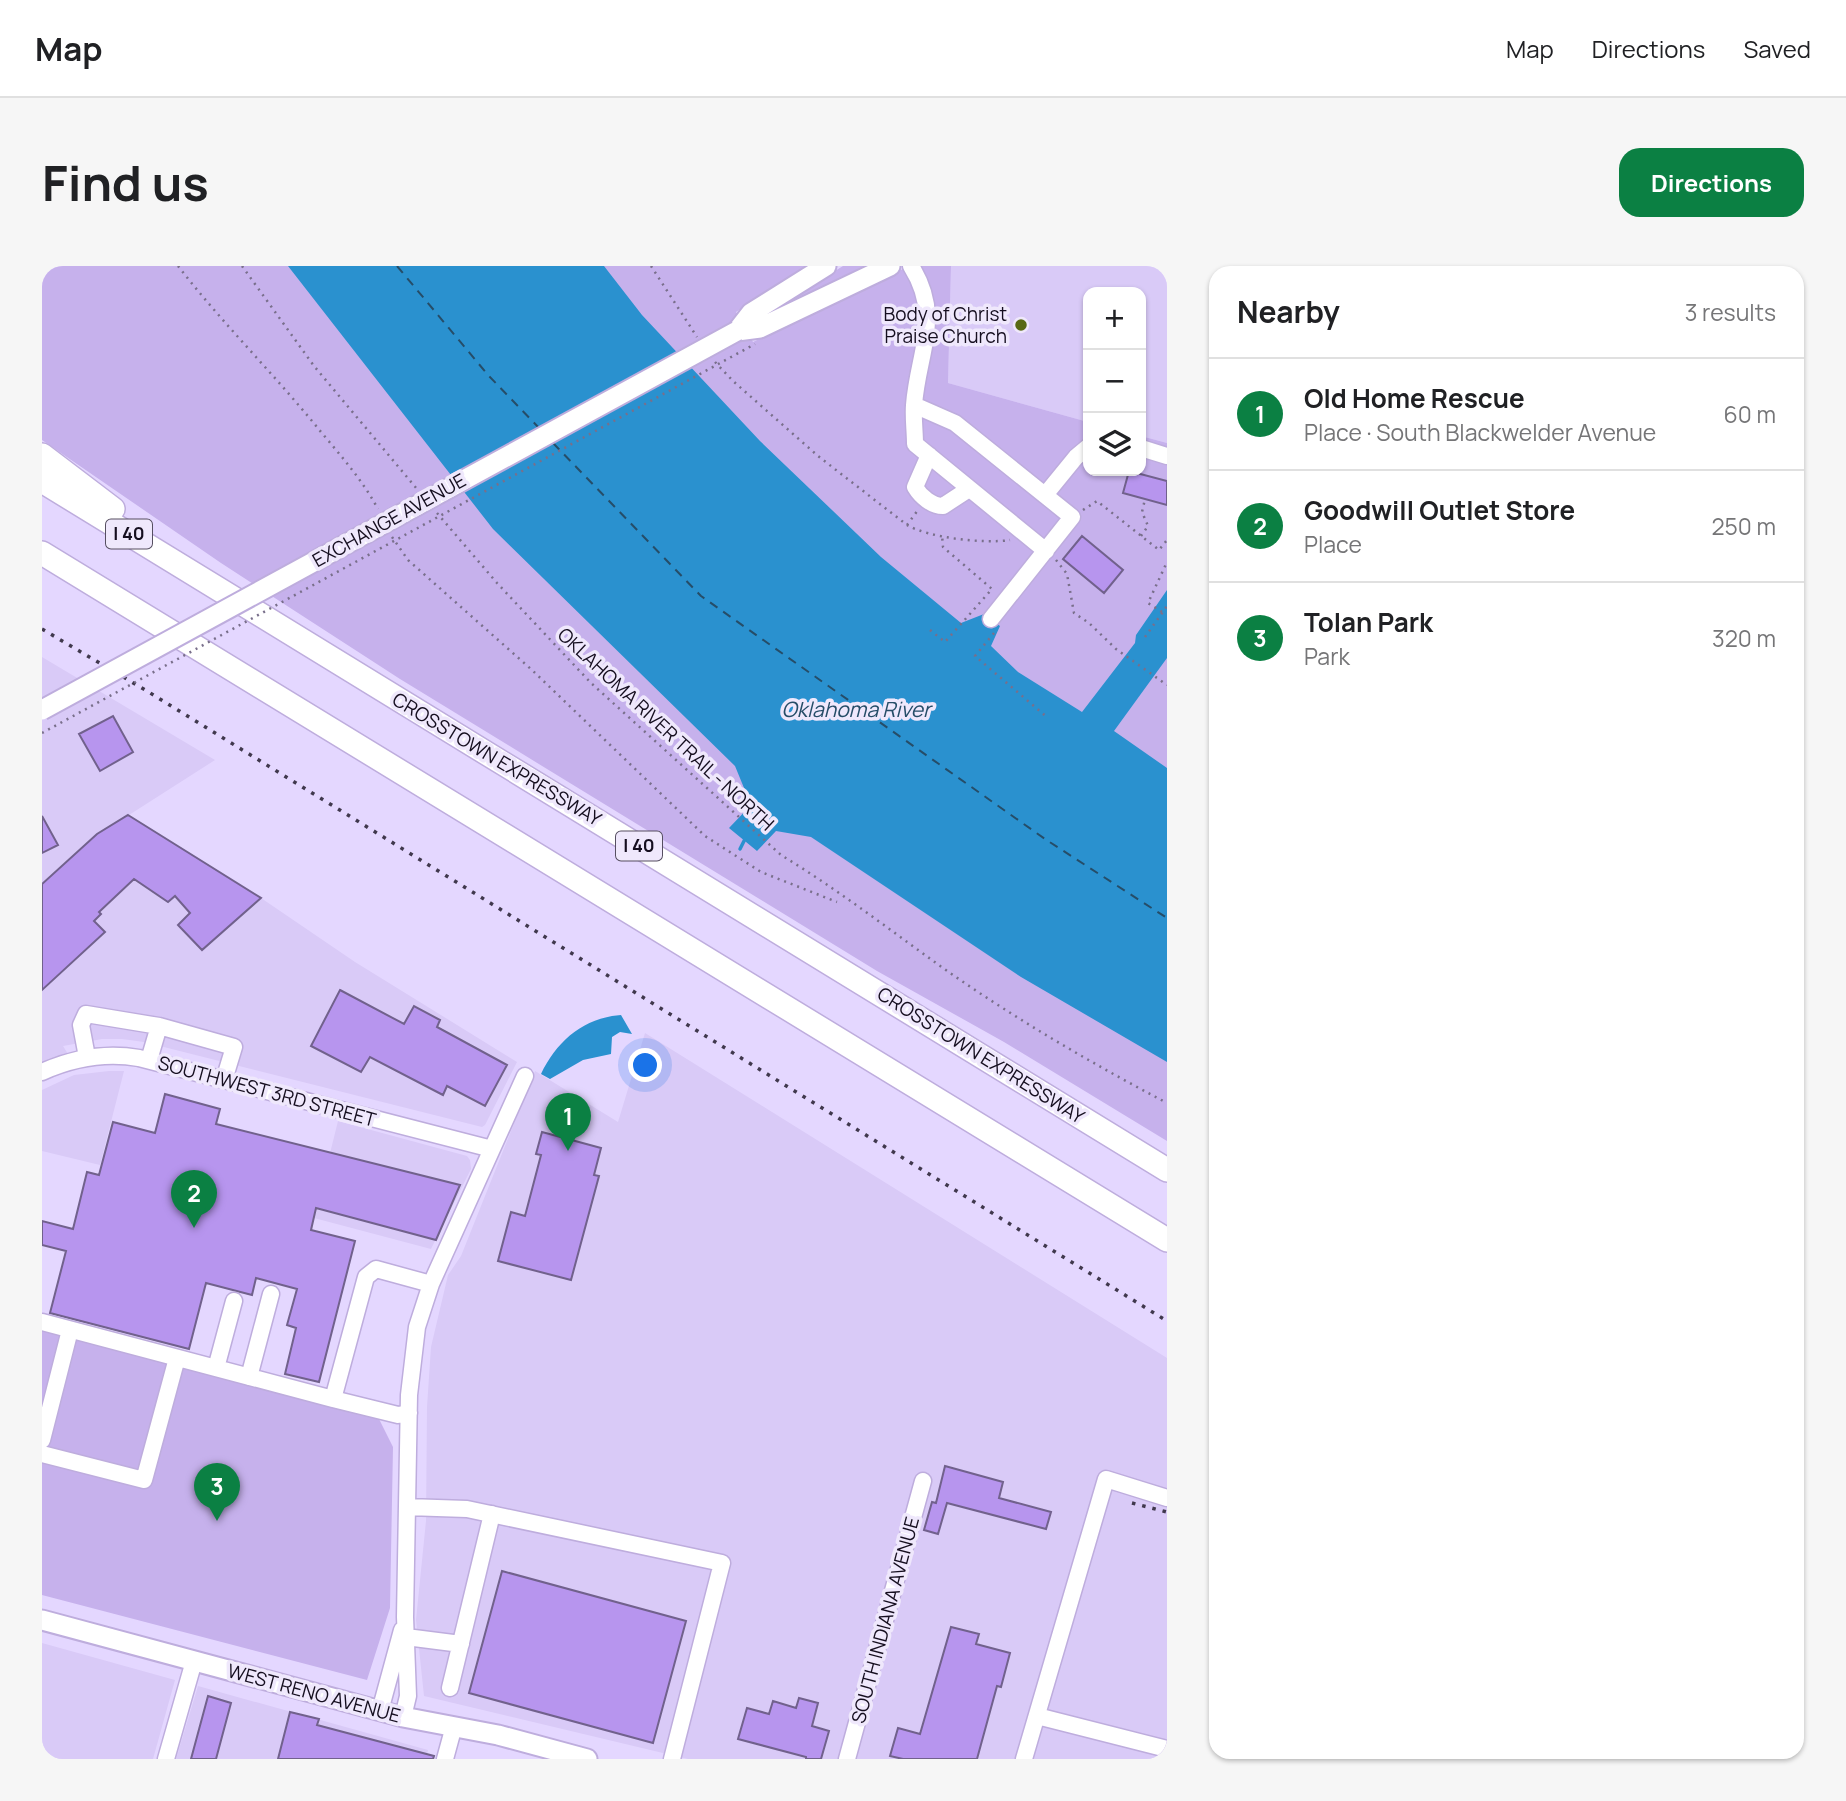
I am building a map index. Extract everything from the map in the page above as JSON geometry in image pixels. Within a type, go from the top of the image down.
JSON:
[{"type":"highway","points":[[42,455],[215,588]]},
{"type":"highway","name":"CROSSTOWN EXPRESSWAY","points":[[42,481],[1167,1170]]},
{"type":"highway","points":[[42,553],[1167,1240]]},
{"type":"main road","name":"EXCHANGE AVENUE","points":[[737,331],[751,313],[826,266]]},
{"type":"main road","name":"EXCHANGE AVENUE","points":[[42,710],[737,331],[760,328],[881,268]]},
{"type":"main road","name":"WEST RENO AVENUE","points":[[42,1620],[403,1717],[498,1735],[587,1759]]},
{"type":"street","points":[[911,266],[925,292],[928,312],[914,405],[915,444],[1046,551]]},
{"type":"street","points":[[914,405],[955,423],[1072,517],[995,622]]},
{"type":"street","points":[[1146,450],[1167,456]]},
{"type":"street","points":[[1045,495],[1083,451]]},
{"type":"street","points":[[929,455],[915,487],[933,505],[943,506],[969,489]]},
{"type":"street","points":[[87,1057],[81,1025],[86,1014],[159,1026],[234,1047],[224,1080]]},
{"type":"street","points":[[149,1060],[159,1026]]},
{"type":"street","name":"SOUTHWEST 3RD STREET","points":[[42,1072],[65,1062],[87,1057],[118,1055],[149,1060],[492,1149]]},
{"type":"street","points":[[403,1717],[408,1696],[405,1618],[413,1347],[431,1284],[525,1076]]},
{"type":"street","points":[[333,1398],[366,1277],[376,1269],[431,1284]]},
{"type":"street","points":[[249,1377],[271,1294]]},
{"type":"street","points":[[216,1368],[234,1301]]},
{"type":"street","points":[[42,1322],[398,1415],[409,1413]]},
{"type":"street","points":[[42,1440],[69,1330]]},
{"type":"street","points":[[42,1454],[144,1480],[177,1358]]},
{"type":"street","points":[[1024,1759],[1106,1479],[1167,1498]]},
{"type":"street","name":"SOUTH INDIANA AVENUE","points":[[847,1759],[923,1481]]},
{"type":"street","points":[[407,1507],[467,1509],[722,1563],[672,1759]]},
{"type":"street","points":[[450,1688],[492,1514]]},
{"type":"street","points":[[380,1711],[405,1618]]},
{"type":"street","points":[[406,1637],[461,1644]]},
{"type":"street","points":[[166,1759],[194,1661]]},
{"type":"street","points":[[1037,1716],[1167,1749]]},
{"type":"street","points":[[445,1759],[454,1726]]},
{"type":"path","points":[[178,266],[244,344],[283,384],[355,473],[380,514]]},
{"type":"path","points":[[242,266],[314,366],[422,494]]},
{"type":"path","points":[[651,266],[701,342]]},
{"type":"path","points":[[42,733],[755,344]]},
{"type":"path","points":[[715,361],[765,410],[874,500],[914,528],[942,535],[1008,541],[1021,533]]},
{"type":"path","points":[[1141,536],[1148,526],[1142,512],[1145,499]]},
{"type":"path","points":[[1072,517],[1097,501],[1159,550],[1167,540]]},
{"type":"path","name":"OKLAHOMA RIVER TRAIL - NORTH","points":[[435,511],[565,656],[625,716],[690,771],[781,855],[816,876],[979,991],[1167,1103]]},
{"type":"path","points":[[930,630],[945,642],[992,589],[943,547],[942,535]]},
{"type":"path","points":[[392,536],[408,561],[532,670],[705,836],[761,873],[837,902]]},
{"type":"path","points":[[1046,551],[1060,563],[1067,574],[1074,613],[1089,623],[1116,649],[1165,684]]},
{"type":"path","points":[[1162,612],[1149,603],[1167,562]]},
{"type":"path","points":[[1144,636],[1167,606]]},
{"type":"path","points":[[995,622],[975,656],[1048,718]]},
{"type":"shaded area","points":[[42,266],[809,266],[736,312],[753,342],[909,266],[951,266],[948,383],[1083,421],[1083,476],[1146,476],[1146,437],[1167,443],[1167,1141],[1004,1042],[877,971],[400,679],[221,563],[42,440]]},
{"type":"shaded area","points":[[843,266],[867,266],[787,305],[785,302]]},
{"type":"shaded area","points":[[951,266],[1167,266],[1167,443],[1146,437],[1146,287],[1083,287],[1083,421],[948,383]]},
{"type":"shaded area","points":[[42,657],[215,760],[129,815],[261,898],[355,962],[517,1062],[485,1125],[482,1127],[144,1042],[102,1039],[63,1046],[68,1054],[42,1063]]},
{"type":"shaded area","points":[[645,1033],[1167,1358],[1167,1759],[688,1759],[424,1696],[416,1620],[426,1521],[427,1407],[431,1347],[448,1275],[461,1256],[535,1071],[618,1122]]},
{"type":"shaded area","points":[[124,1071],[100,1165],[42,1151],[42,1090],[74,1075]]},
{"type":"shaded area","points":[[338,1121],[467,1156],[470,1160],[471,1169],[431,1249],[314,1218]]},
{"type":"shaded area","points":[[42,1329],[377,1415],[393,1447],[390,1608],[367,1680],[42,1595]]},
{"type":"shaded area","points":[[42,1643],[175,1680],[153,1759],[42,1759]]},
{"type":"shaded area","points":[[198,1686],[428,1750],[426,1759],[176,1759]]},
{"type":"water","name":"Oklahoma River","points":[[288,266],[604,266],[642,315],[760,441],[881,557],[961,623],[984,614],[1000,626],[991,646],[1018,672],[1082,712],[1135,643],[1136,635],[1167,590],[1167,658],[1114,731],[1167,768],[1167,1062],[1021,977],[811,837],[776,831],[757,851],[729,828],[751,805],[735,766],[493,529]]},
{"type":"water","points":[[621,1015],[632,1034],[620,1032],[612,1037],[611,1054],[583,1060],[550,1079],[541,1074],[555,1051],[573,1033],[595,1021]]},
{"type":"building","points":[[1146,475],[1167,481],[1167,505],[1123,493],[1128,476]]},
{"type":"building","points":[[1082,536],[1123,570],[1104,593],[1063,559]]},
{"type":"building","points":[[113,716],[133,752],[100,771],[79,734]]},
{"type":"building","points":[[128,815],[261,898],[202,950],[178,925],[190,913],[175,896],[168,902],[134,879],[99,912],[101,914],[94,921],[105,932],[42,990],[42,884],[97,834]]},
{"type":"building","points":[[42,816],[58,845],[42,853]]},
{"type":"building","points":[[340,990],[404,1024],[414,1006],[440,1020],[437,1027],[507,1065],[485,1106],[447,1086],[443,1095],[370,1057],[361,1072],[311,1046]]},
{"type":"building","points":[[165,1094],[220,1109],[216,1124],[460,1185],[436,1240],[316,1208],[311,1230],[355,1241],[319,1382],[285,1374],[296,1328],[287,1325],[297,1289],[256,1278],[252,1295],[206,1283],[189,1349],[50,1313],[66,1251],[42,1245],[42,1221],[73,1229],[87,1172],[99,1175],[113,1122],[155,1133]]},
{"type":"building","points":[[542,1132],[601,1148],[594,1175],[599,1176],[571,1280],[498,1261],[511,1212],[525,1216],[541,1155],[536,1154]]},
{"type":"building","points":[[945,1466],[1003,1482],[999,1498],[1051,1512],[1046,1529],[947,1503],[938,1534],[924,1530],[932,1502],[936,1503]]},
{"type":"building","points":[[502,1571],[686,1621],[653,1743],[469,1693]]},
{"type":"building","points":[[951,1627],[979,1634],[976,1644],[1010,1653],[1001,1687],[997,1686],[977,1759],[903,1759],[890,1756],[898,1728],[920,1734]]},
{"type":"building","points":[[208,1696],[231,1703],[216,1759],[191,1759]]},
{"type":"building","points":[[799,1698],[818,1703],[812,1726],[829,1731],[821,1759],[806,1759],[738,1739],[747,1708],[769,1714],[773,1701],[796,1708]]},
{"type":"building","points":[[290,1712],[319,1719],[317,1725],[434,1756],[433,1759],[278,1759]]},
{"type":"waterway","points":[[740,849],[745,839]]},
{"type":"ferry route","points":[[397,266],[488,375],[540,429]]},
{"type":"ferry route","points":[[553,443],[701,596],[1045,839],[1167,918]]},
{"type":"railway","points":[[42,629],[147,691],[1167,1321]]},
{"type":"railway","points":[[1132,1503],[1167,1512]]},
{"type":"place","name":"Body of Christ Praise Church","points":[[1021,325]]},
{"type":"place","name":"Old Home Rescue","points":[[568,1151]]},
{"type":"place","name":"Goodwill Outlet Store","points":[[194,1228]]},
{"type":"place","name":"Tolan Park","points":[[217,1521]]}]
